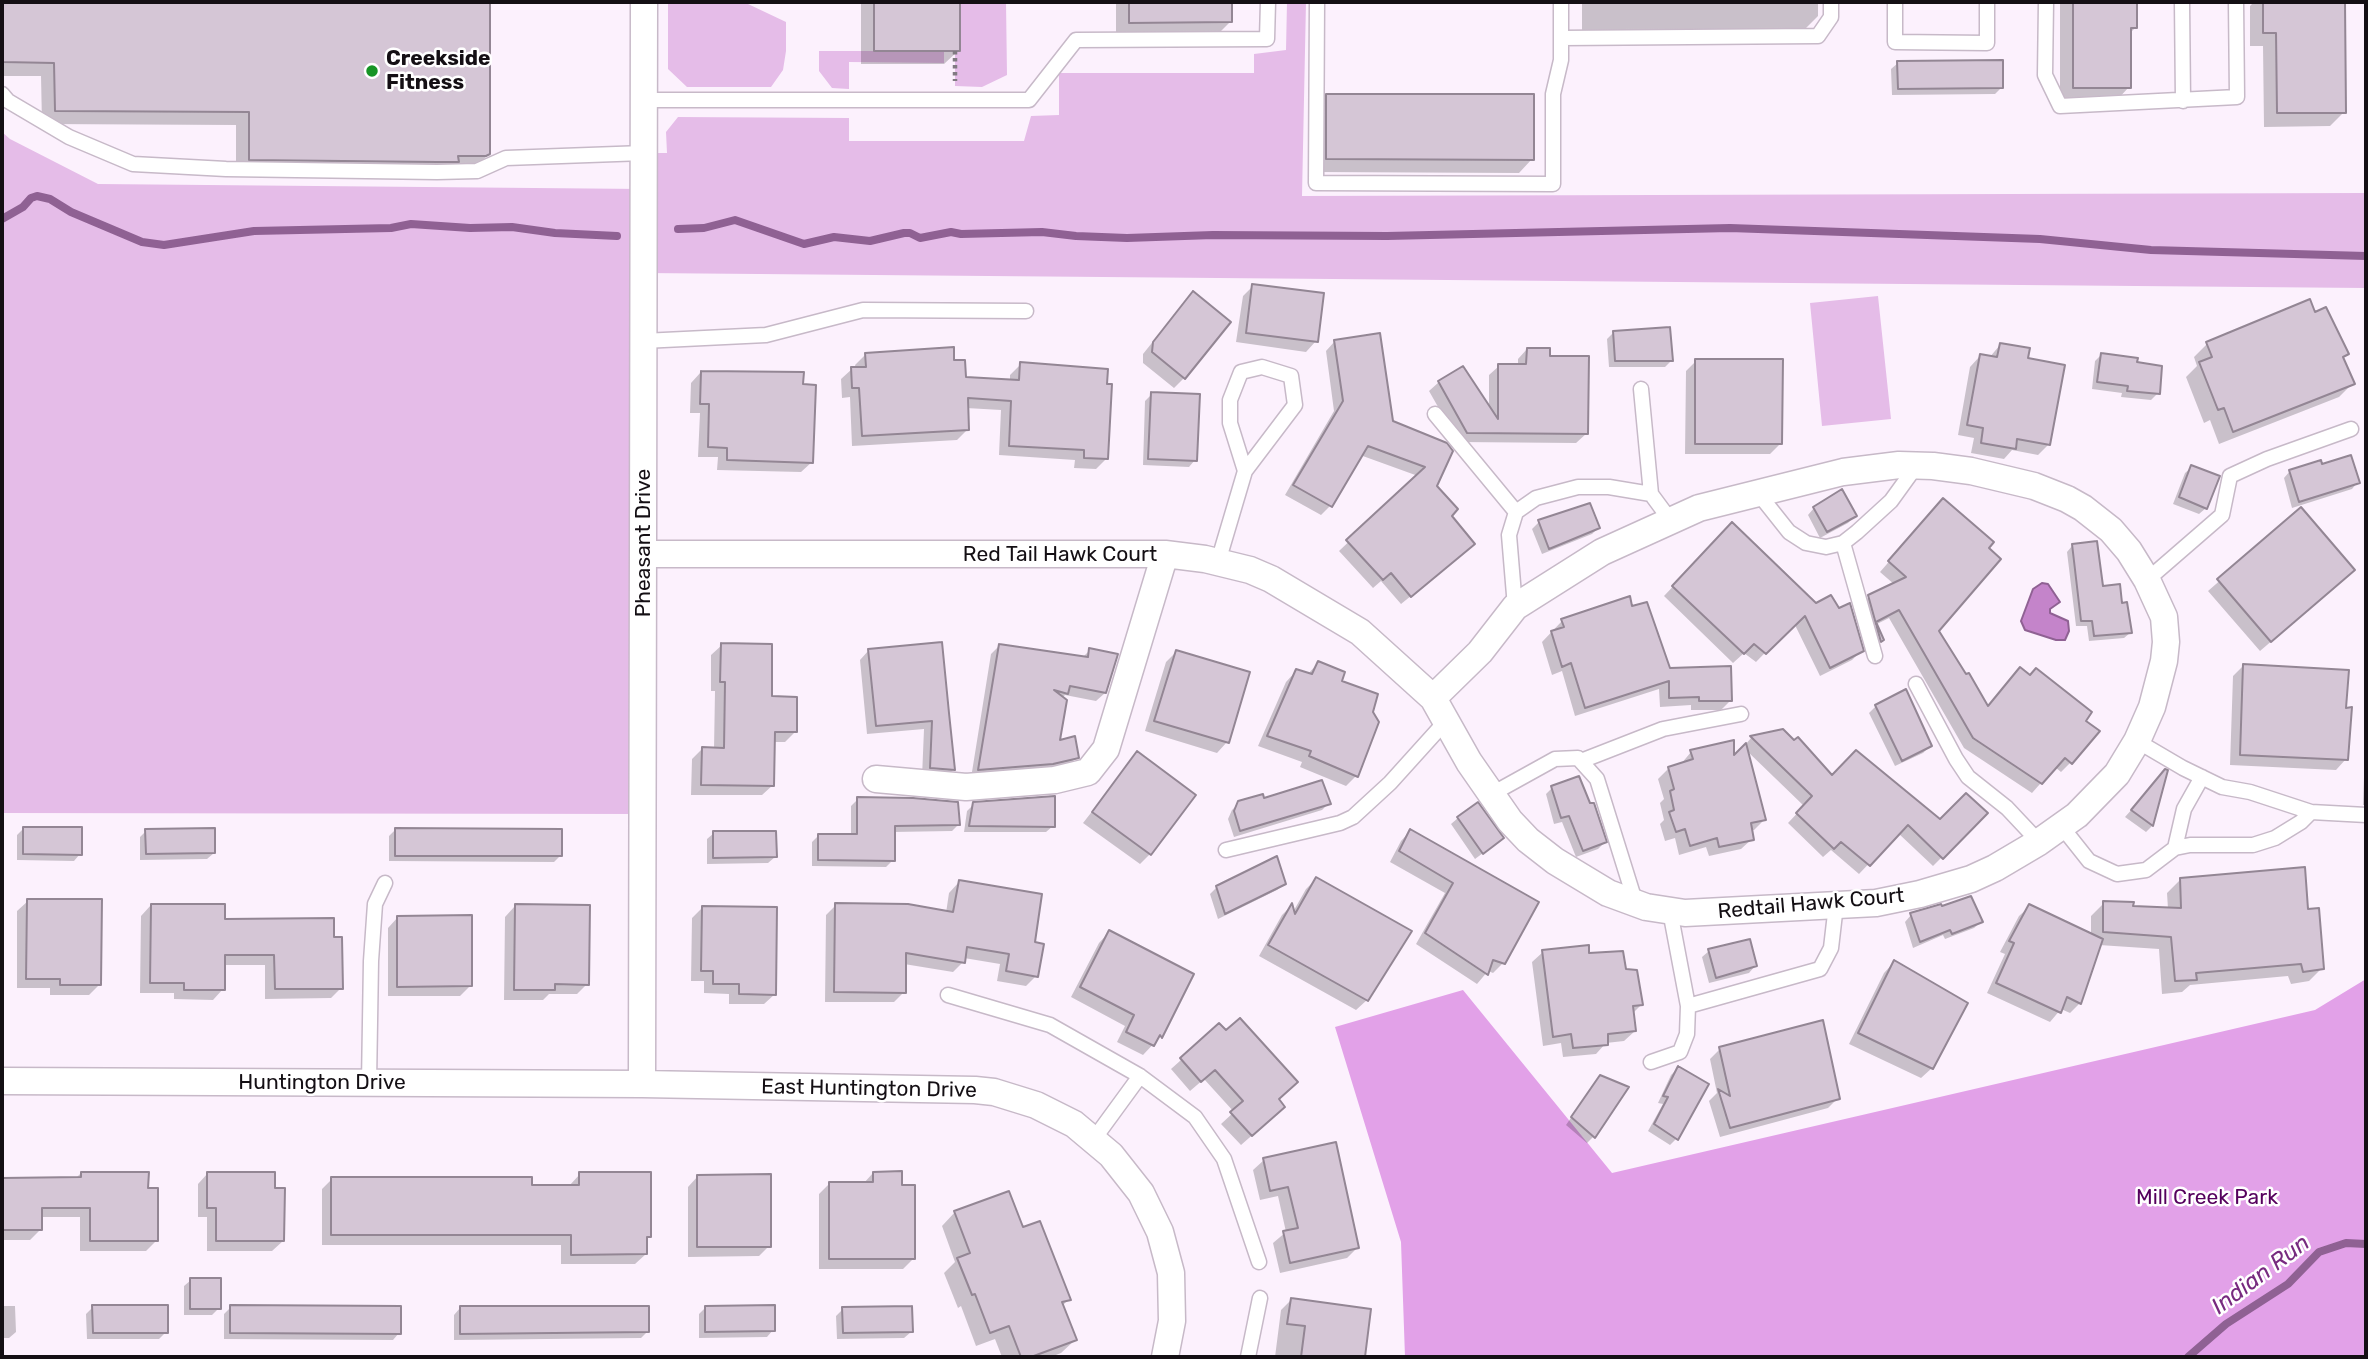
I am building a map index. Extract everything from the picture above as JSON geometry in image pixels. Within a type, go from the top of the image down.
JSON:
[{"type":"street","name":"Pheasant Drive","points":[[642,1084],[644,2]]},
{"type":"street","name":"Redtail Hawk Court","points":[[1917,465],[1971,471],[2034,486],[2083,508],[2111,530],[2130,551],[2164,617],[2164,661],[2152,707],[2137,741],[2117,774],[2104,789],[2062,827],[2006,862],[1971,879],[1920,894],[1876,903],[1685,914],[1636,904],[1598,888],[1555,861],[1528,840],[1510,821],[1490,795],[1440,710],[1515,607],[1602,552],[1699,508],[1843,472],[1917,465]]},
{"type":"street","name":"Red Tail Hawk Court","points":[[644,554],[1165,554],[1218,562],[1250,570],[1271,579],[1360,632],[1440,710]]},
{"type":"street","points":[[876,779],[966,787],[1055,780],[1088,772],[1106,749],[1165,554]]},
{"type":"street","name":"Huntington Drive","points":[[2,1081],[642,1084]]},
{"type":"street","name":"East Huntington Drive","points":[[642,1084],[975,1090],[994,1092],[1036,1105],[1064,1118],[1094,1139],[1128,1173],[1160,1232],[1167,1255],[1173,1297],[1171,1331],[1165,1357]]},
{"type":"lane","points":[[644,100],[1029,100],[1076,40],[1268,39],[1268,2]]},
{"type":"lane","points":[[1317,2],[1316,183],[1553,184],[1553,94],[1561,60],[1561,2]]},
{"type":"lane","points":[[1561,38],[1818,36],[1831,18],[1831,2]]},
{"type":"lane","points":[[1895,2],[1895,42],[1986,43],[1987,2]]},
{"type":"lane","points":[[2046,2],[2045,75],[2060,106],[2237,97],[2236,2]]},
{"type":"lane","points":[[2182,2],[2183,101]]},
{"type":"lane","points":[[2,94],[8,101],[69,136],[133,164],[226,169],[437,172],[477,171],[506,158],[644,153]]},
{"type":"lane","points":[[643,341],[766,335],[863,310],[1026,311]]},
{"type":"lane","points":[[1218,562],[1245,471],[1295,405],[1291,376],[1262,367],[1241,372],[1230,401],[1230,423],[1245,471]]},
{"type":"lane","points":[[1641,389],[1651,494],[1671,521]]},
{"type":"lane","points":[[1435,414],[1516,512]]},
{"type":"lane","points":[[2147,580],[2222,516],[2230,476],[2267,459],[2351,429]]},
{"type":"lane","points":[[1758,493],[1789,532],[1806,543],[1826,547],[1843,543],[1891,502],[1917,465]]},
{"type":"lane","points":[[1515,607],[1508,534],[1516,512],[1536,498],[1578,487],[1609,487],[1651,494]]},
{"type":"lane","points":[[1843,543],[1875,656]]},
{"type":"lane","points":[[1916,684],[1968,777],[2007,808],[2039,842]]},
{"type":"lane","points":[[1226,850],[1340,823],[1353,817],[1390,783],[1440,710]]},
{"type":"lane","points":[[1580,761],[1663,729],[1741,714]]},
{"type":"lane","points":[[2137,741],[2222,787],[2250,792],[2311,812],[2366,815]]},
{"type":"lane","points":[[1490,795],[1555,759],[1578,758],[1597,779],[1636,904]]},
{"type":"lane","points":[[2175,848],[2184,809],[2202,777]]},
{"type":"lane","points":[[2062,827],[2089,861],[2117,874],[2146,870],[2175,848],[2189,845],[2253,845],[2275,838],[2301,822],[2311,812]]},
{"type":"lane","points":[[369,1083],[375,904],[385,883]]},
{"type":"lane","points":[[1688,1006],[1820,969],[1831,948],[1836,905]]},
{"type":"lane","points":[[1651,1062],[1680,1052],[1687,1034],[1688,1006],[1670,911]]},
{"type":"lane","points":[[947,995],[1050,1025],[1140,1076],[1195,1117],[1224,1159],[1259,1262]]},
{"type":"lane","points":[[1094,1139],[1140,1076]]},
{"type":"lane","points":[[1248,1357],[1260,1298]]},
{"type":"path","points":[[955,51],[956,100]]},
{"type":"shaded area","points":[[668,2],[748,2],[786,22],[783,70],[771,87],[687,87],[668,69]]},
{"type":"shaded area","points":[[960,2],[1006,2],[1007,75],[982,87],[955,86],[955,51],[960,51]]},
{"type":"shaded area","points":[[1287,2],[1306,2],[1302,196],[2366,193],[2366,288],[644,273],[643,814],[2,813],[2,132],[10,139],[98,184],[643,189],[644,153],[667,153],[666,132],[678,117],[849,118],[849,141],[1024,141],[1031,116],[1059,115],[1059,73],[1254,73],[1254,54],[1286,50]]},
{"type":"shaded area","points":[[819,51],[944,51],[944,63],[849,62],[849,89],[832,88],[819,71]]},
{"type":"shaded area","points":[[1878,296],[1891,419],[1822,426],[1810,303]]},
{"type":"shaded area","points":[[2042,583],[2048,584],[2060,602],[2050,609],[2050,613],[2068,621],[2069,631],[2065,640],[2056,640],[2025,630],[2021,621],[2033,589]]},
{"type":"green space","name":"Mill Creek Park","points":[[2366,979],[2366,1357],[1405,1357],[1401,1242],[1335,1027],[1463,990],[1612,1173],[2315,1010]]},
{"type":"building","points":[[2,2],[490,2],[490,154],[458,156],[459,162],[249,160],[249,112],[55,111],[54,63],[2,62]]},
{"type":"building","points":[[874,2],[960,2],[960,51],[874,51]]},
{"type":"building","points":[[1129,2],[1232,2],[1232,22],[1129,23]]},
{"type":"building","points":[[2073,2],[2137,2],[2137,28],[2131,28],[2131,88],[2073,88]]},
{"type":"building","points":[[2263,2],[2345,2],[2346,113],[2277,113],[2276,33],[2263,33]]},
{"type":"building","points":[[2003,60],[2003,88],[1898,89],[1897,61]]},
{"type":"building","points":[[1326,94],[1534,94],[1534,160],[1326,159]]},
{"type":"building","points":[[1252,284],[1324,293],[1318,342],[1246,333]]},
{"type":"building","points":[[1193,291],[1231,322],[1185,379],[1152,352],[1153,342]]},
{"type":"building","points":[[2310,299],[2315,312],[2326,307],[2349,354],[2343,357],[2355,384],[2233,432],[2224,408],[2218,410],[2199,362],[2212,357],[2206,342]]},
{"type":"building","points":[[1670,327],[1673,361],[1615,361],[1613,331]]},
{"type":"building","points":[[1380,333],[1393,421],[1447,443],[1453,451],[1437,486],[1458,509],[1452,516],[1475,544],[1411,597],[1391,573],[1383,580],[1346,540],[1425,467],[1368,446],[1332,507],[1293,485],[1343,401],[1334,340]]},
{"type":"building","points":[[2000,343],[2030,348],[2028,358],[2065,365],[2050,445],[2017,439],[2016,449],[1981,443],[1983,428],[1967,425],[1980,354],[1997,357]]},
{"type":"building","points":[[954,347],[954,360],[965,360],[966,377],[1019,380],[1020,362],[1108,369],[1107,384],[1112,384],[1108,459],[1084,458],[1084,450],[1009,446],[1011,401],[968,398],[969,430],[862,436],[859,388],[852,388],[851,367],[866,367],[865,353]]},
{"type":"building","points":[[1527,348],[1550,348],[1550,356],[1589,356],[1588,434],[1467,433],[1438,381],[1463,366],[1498,419],[1498,364],[1526,364]]},
{"type":"building","points":[[2101,353],[2138,358],[2137,362],[2162,366],[2160,394],[2127,391],[2128,386],[2097,382]]},
{"type":"building","points":[[1695,359],[1783,359],[1782,444],[1695,444]]},
{"type":"building","points":[[701,371],[804,372],[803,384],[816,385],[813,463],[727,460],[727,448],[708,447],[709,404],[700,404]]},
{"type":"building","points":[[1151,392],[1200,394],[1197,461],[1148,459]]},
{"type":"building","points":[[2351,455],[2360,483],[2299,502],[2289,470],[2321,460],[2322,464]]},
{"type":"building","points":[[2191,465],[2220,476],[2207,509],[2179,497]]},
{"type":"building","points":[[1842,489],[1857,516],[1827,532],[1813,507]]},
{"type":"building","points":[[1943,498],[1994,542],[1989,548],[2001,559],[1939,631],[1966,674],[1969,673],[1988,706],[2020,667],[2030,675],[2036,668],[2092,712],[2086,721],[2100,731],[2072,764],[2065,758],[2042,784],[1973,738],[1899,610],[1876,622],[1884,640],[1881,642],[1868,595],[1906,577],[1888,561]]},
{"type":"building","points":[[1590,503],[1600,528],[1549,549],[1538,520]]},
{"type":"building","points":[[2301,507],[2355,570],[2271,642],[2217,579]]},
{"type":"building","points":[[1732,522],[1816,603],[1831,595],[1839,608],[1850,603],[1864,651],[1830,668],[1805,616],[1766,654],[1754,644],[1744,654],[1672,586]]},
{"type":"building","points":[[2097,541],[2103,586],[2120,584],[2122,603],[2127,602],[2132,633],[2094,636],[2092,621],[2081,621],[2072,544]]},
{"type":"building","points":[[1630,596],[1632,606],[1647,602],[1670,668],[1731,666],[1732,701],[1699,701],[1699,697],[1669,698],[1669,681],[1585,708],[1571,663],[1562,667],[1551,631],[1564,627],[1561,619]]},
{"type":"building","points":[[942,642],[955,770],[930,768],[932,721],[876,726],[868,649]]},
{"type":"building","points":[[721,643],[772,644],[772,696],[797,697],[797,732],[775,732],[774,786],[701,785],[702,747],[724,748],[725,682],[720,682]]},
{"type":"building","points":[[999,644],[1088,657],[1089,648],[1118,654],[1106,693],[1070,686],[1068,694],[1054,690],[1067,700],[1060,740],[1075,736],[1079,758],[1053,764],[978,770]]},
{"type":"building","points":[[1176,650],[1250,672],[1229,743],[1154,721]]},
{"type":"building","points":[[1318,661],[1345,672],[1342,681],[1378,694],[1373,712],[1379,722],[1358,777],[1309,756],[1311,751],[1267,736],[1296,669],[1312,674]]},
{"type":"building","points":[[2243,664],[2349,670],[2346,708],[2352,707],[2348,760],[2240,755]]},
{"type":"building","points":[[1906,689],[1932,746],[1902,761],[1875,705]]},
{"type":"building","points":[[1783,729],[1794,740],[1798,737],[1832,775],[1856,750],[1940,819],[1966,793],[1988,813],[1943,859],[1908,825],[1870,866],[1841,842],[1834,849],[1796,813],[1812,796],[1750,736]]},
{"type":"building","points":[[1734,740],[1734,755],[1746,743],[1766,820],[1751,823],[1754,840],[1719,847],[1717,838],[1690,846],[1685,829],[1676,832],[1669,812],[1674,810],[1670,791],[1674,789],[1668,767],[1693,759],[1690,750]]},
{"type":"building","points":[[1137,751],[1196,795],[1151,855],[1092,812]]},
{"type":"building","points":[[2165,769],[2168,770],[2153,826],[2131,810]]},
{"type":"building","points":[[1579,776],[1590,803],[1594,803],[1607,842],[1583,851],[1569,816],[1561,818],[1551,786]]},
{"type":"building","points":[[1322,780],[1331,804],[1240,831],[1234,811],[1238,801],[1263,794],[1264,798]]},
{"type":"building","points":[[1055,796],[1055,827],[969,826],[973,802]]},
{"type":"building","points":[[857,797],[958,802],[960,825],[895,826],[895,861],[818,860],[818,834],[857,834]]},
{"type":"building","points":[[1478,802],[1504,838],[1483,854],[1457,817]]},
{"type":"building","points":[[23,827],[82,827],[82,855],[23,854]]},
{"type":"building","points":[[215,828],[215,853],[146,854],[145,829]]},
{"type":"building","points":[[395,828],[562,829],[562,856],[395,856]]},
{"type":"building","points":[[1410,829],[1539,902],[1505,964],[1493,960],[1488,975],[1425,933],[1453,883],[1399,851]]},
{"type":"building","points":[[713,831],[776,831],[777,857],[713,858]]},
{"type":"building","points":[[1277,856],[1286,884],[1225,914],[1216,886]]},
{"type":"building","points":[[2305,867],[2308,909],[2319,908],[2324,969],[2303,972],[2301,964],[2196,973],[2197,980],[2175,981],[2171,937],[2103,932],[2103,901],[2134,902],[2133,906],[2181,908],[2180,878]]},
{"type":"building","points":[[1316,877],[1412,931],[1368,1001],[1268,945],[1292,903],[1295,914]]},
{"type":"building","points":[[959,880],[1042,894],[1035,942],[1044,944],[1038,977],[1006,971],[1009,954],[967,947],[965,963],[906,953],[906,993],[834,992],[835,903],[908,904],[953,912]]},
{"type":"building","points":[[1971,896],[1983,922],[1952,934],[1950,930],[1920,942],[1910,913]]},
{"type":"building","points":[[27,899],[102,899],[101,985],[60,985],[60,979],[26,979]]},
{"type":"building","points":[[151,904],[225,904],[225,919],[334,918],[334,937],[342,937],[343,989],[275,989],[274,955],[225,955],[225,990],[184,990],[184,983],[150,983]]},
{"type":"building","points":[[515,904],[590,905],[589,985],[555,984],[555,990],[514,990]]},
{"type":"building","points":[[2029,904],[2103,939],[2081,1004],[2067,997],[2061,1013],[1996,983],[2014,943],[2009,941]]},
{"type":"building","points":[[702,906],[777,907],[776,995],[739,994],[739,984],[713,984],[713,971],[701,971]]},
{"type":"building","points":[[472,915],[472,986],[397,987],[397,916]]},
{"type":"building","points":[[1109,930],[1194,974],[1162,1038],[1160,1035],[1154,1046],[1126,1032],[1134,1015],[1080,987]]},
{"type":"building","points":[[1750,939],[1757,966],[1716,978],[1708,949]]},
{"type":"building","points":[[1589,945],[1589,953],[1623,951],[1626,969],[1637,970],[1643,1005],[1633,1006],[1636,1031],[1608,1034],[1608,1045],[1573,1048],[1571,1034],[1553,1037],[1542,950]]},
{"type":"building","points":[[1894,960],[1968,1003],[1933,1069],[1858,1033]]},
{"type":"building","points":[[1240,1018],[1298,1082],[1279,1099],[1285,1107],[1252,1136],[1230,1112],[1243,1101],[1215,1070],[1201,1082],[1180,1058],[1219,1023],[1226,1030]]},
{"type":"building","points":[[1823,1020],[1840,1099],[1730,1128],[1718,1089],[1730,1096],[1719,1047]]},
{"type":"building","points":[[1678,1066],[1709,1084],[1678,1140],[1654,1124],[1668,1097],[1663,1096]]},
{"type":"building","points":[[1600,1075],[1629,1087],[1595,1138],[1571,1117]]},
{"type":"building","points":[[1336,1142],[1359,1248],[1290,1263],[1283,1231],[1298,1228],[1288,1187],[1270,1191],[1263,1158]]},
{"type":"building","points":[[902,1171],[902,1185],[915,1185],[915,1259],[829,1259],[829,1182],[873,1182],[873,1172]]},
{"type":"building","points":[[81,1172],[149,1172],[148,1188],[158,1188],[158,1241],[90,1241],[90,1208],[42,1208],[42,1230],[2,1230],[2,1178],[81,1177]]},
{"type":"building","points":[[207,1172],[275,1172],[275,1188],[285,1188],[284,1241],[216,1241],[216,1208],[207,1208]]},
{"type":"building","points":[[579,1172],[651,1172],[651,1237],[647,1237],[647,1254],[571,1255],[571,1235],[331,1235],[331,1177],[532,1177],[532,1185],[579,1185]]},
{"type":"building","points":[[771,1174],[771,1247],[697,1247],[697,1175]]},
{"type":"building","points":[[1009,1191],[1023,1227],[1040,1221],[1071,1300],[1062,1302],[1077,1340],[1031,1357],[1021,1357],[1009,1326],[990,1333],[957,1258],[970,1253],[954,1211]]},
{"type":"building","points":[[190,1278],[221,1278],[221,1309],[190,1309]]},
{"type":"building","points":[[1291,1298],[1371,1309],[1365,1357],[1301,1357],[1305,1326],[1287,1324]]},
{"type":"building","points":[[92,1305],[168,1305],[168,1333],[93,1333]]},
{"type":"building","points":[[230,1305],[401,1306],[401,1334],[230,1333]]},
{"type":"building","points":[[775,1305],[775,1331],[705,1332],[705,1306]]},
{"type":"building","points":[[460,1306],[649,1306],[649,1332],[460,1334]]},
{"type":"building","points":[[912,1306],[913,1332],[843,1333],[842,1307]]},
{"type":"waterway","points":[[2,219],[37,196],[50,199],[71,212],[142,242],[164,245],[254,231],[391,228],[411,224],[470,228],[512,227],[555,233],[617,236]]},
{"type":"waterway","points":[[678,229],[704,228],[735,220],[804,244],[834,237],[870,241],[904,233],[920,238],[951,232],[1042,232],[1127,238],[1213,235],[1387,236],[1730,228],[2040,239],[2151,250],[2366,256]]},
{"type":"waterway","name":"Indian Run","points":[[2188,1357],[2226,1324],[2288,1284],[2319,1252],[2346,1243],[2366,1244]]},
{"type":"place","name":"Creekside Fitness","points":[[372,71]]}]
